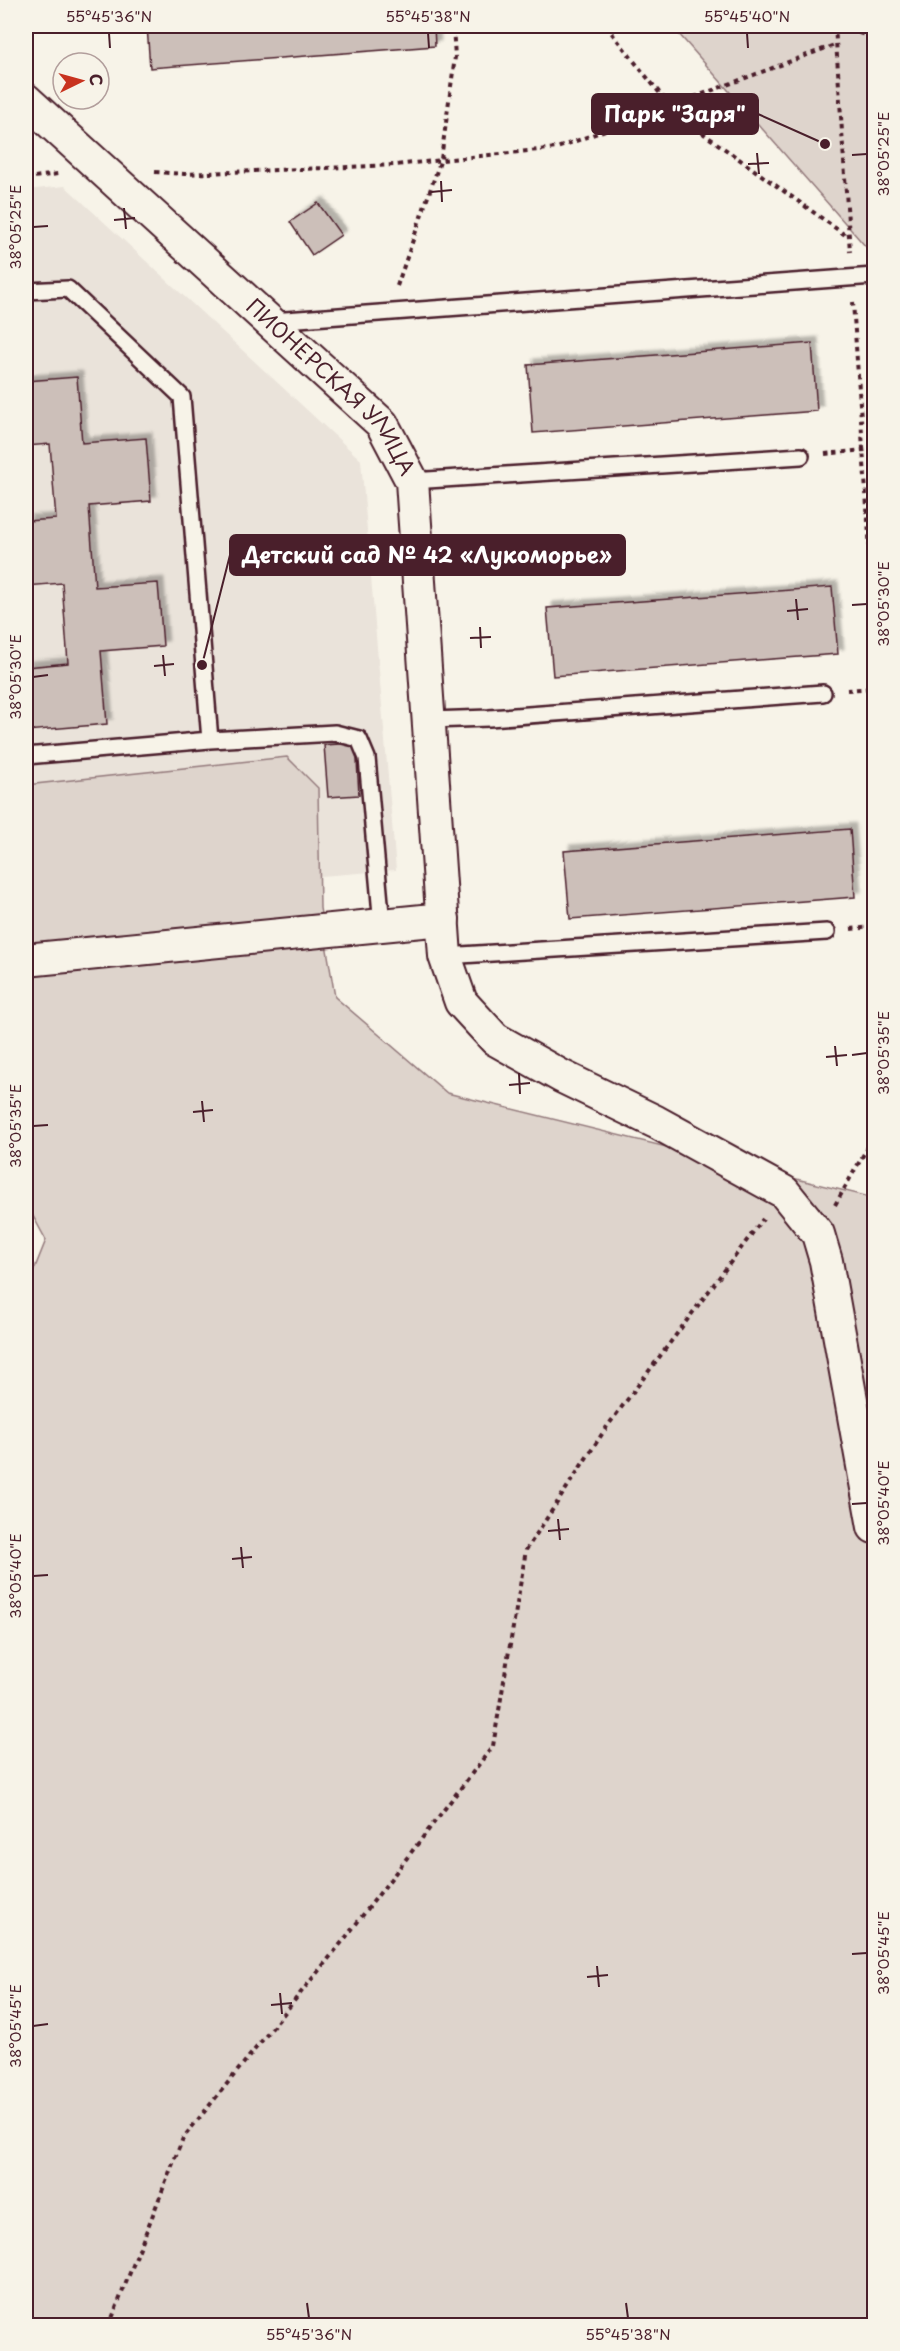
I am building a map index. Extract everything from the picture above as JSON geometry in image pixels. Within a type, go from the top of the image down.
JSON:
[{"type":"street","name":"ПИОНЕРСКАЯ УЛИЦА","points":[[26,100],[272,321],[382,424],[412,481],[445,956],[461,1002],[495,1039],[561,1076],[656,1122],[784,1192]]},
{"type":"street","points":[[26,960],[443,919]]},
{"type":"street","points":[[784,1192],[818,1234],[826,1261],[874,1527]]},
{"type":"lane","points":[[272,321],[874,276]]},
{"type":"lane","points":[[26,291],[68,289],[182,397],[210,740]]},
{"type":"lane","points":[[412,481],[801,456]]},
{"type":"lane","points":[[430,720],[489,718],[823,693]]},
{"type":"lane","points":[[26,756],[335,732],[359,739],[367,758],[382,925]]},
{"type":"lane","points":[[445,956],[827,932]]},
{"type":"path","points":[[388,313],[441,159],[455,57],[453,26]]},
{"type":"path","points":[[606,26],[670,106],[713,141],[849,238]]},
{"type":"path","points":[[835,26],[874,609]]},
{"type":"path","points":[[842,26],[874,39]]},
{"type":"path","points":[[103,170],[184,174],[395,165],[557,147],[837,44]]},
{"type":"path","points":[[801,456],[874,449]]},
{"type":"path","points":[[818,1234],[874,1136]]},
{"type":"path","points":[[109,2325],[183,2138],[346,1937],[493,1746],[526,1550],[606,1428],[784,1192]]},
{"type":"shaded area","points":[[673,26],[874,26],[874,256],[678,33]]},
{"type":"shaded area","points":[[65,186],[361,460],[396,870],[26,900],[26,190]]},
{"type":"shaded area","points":[[287,757],[318,788],[320,908],[335,997],[447,1093],[874,1198],[874,2325],[26,2325],[26,1290],[46,1240],[26,1203],[26,785]]},
{"type":"building","points":[[147,26],[434,26],[435,46],[150,68]]},
{"type":"building","points":[[318,203],[341,235],[312,255],[290,222]]},
{"type":"building","points":[[812,343],[817,411],[533,433],[528,365]]},
{"type":"building","points":[[77,377],[82,443],[146,438],[151,501],[89,506],[95,587],[158,583],[163,646],[101,651],[107,724],[26,731],[26,667],[68,663],[62,583],[26,586],[26,521],[56,519],[50,444],[26,446],[26,381]]},
{"type":"building","points":[[832,587],[838,654],[553,676],[547,608]]},
{"type":"building","points":[[356,743],[359,795],[328,797],[324,745]]},
{"type":"building","points":[[850,829],[855,897],[570,919],[564,851]]},
{"type":"place","name":"Парк \"Заря\"","points":[[825,144]]},
{"type":"place","name":"Детский сад № 42 «Лукоморье»","points":[[202,665]]}]
